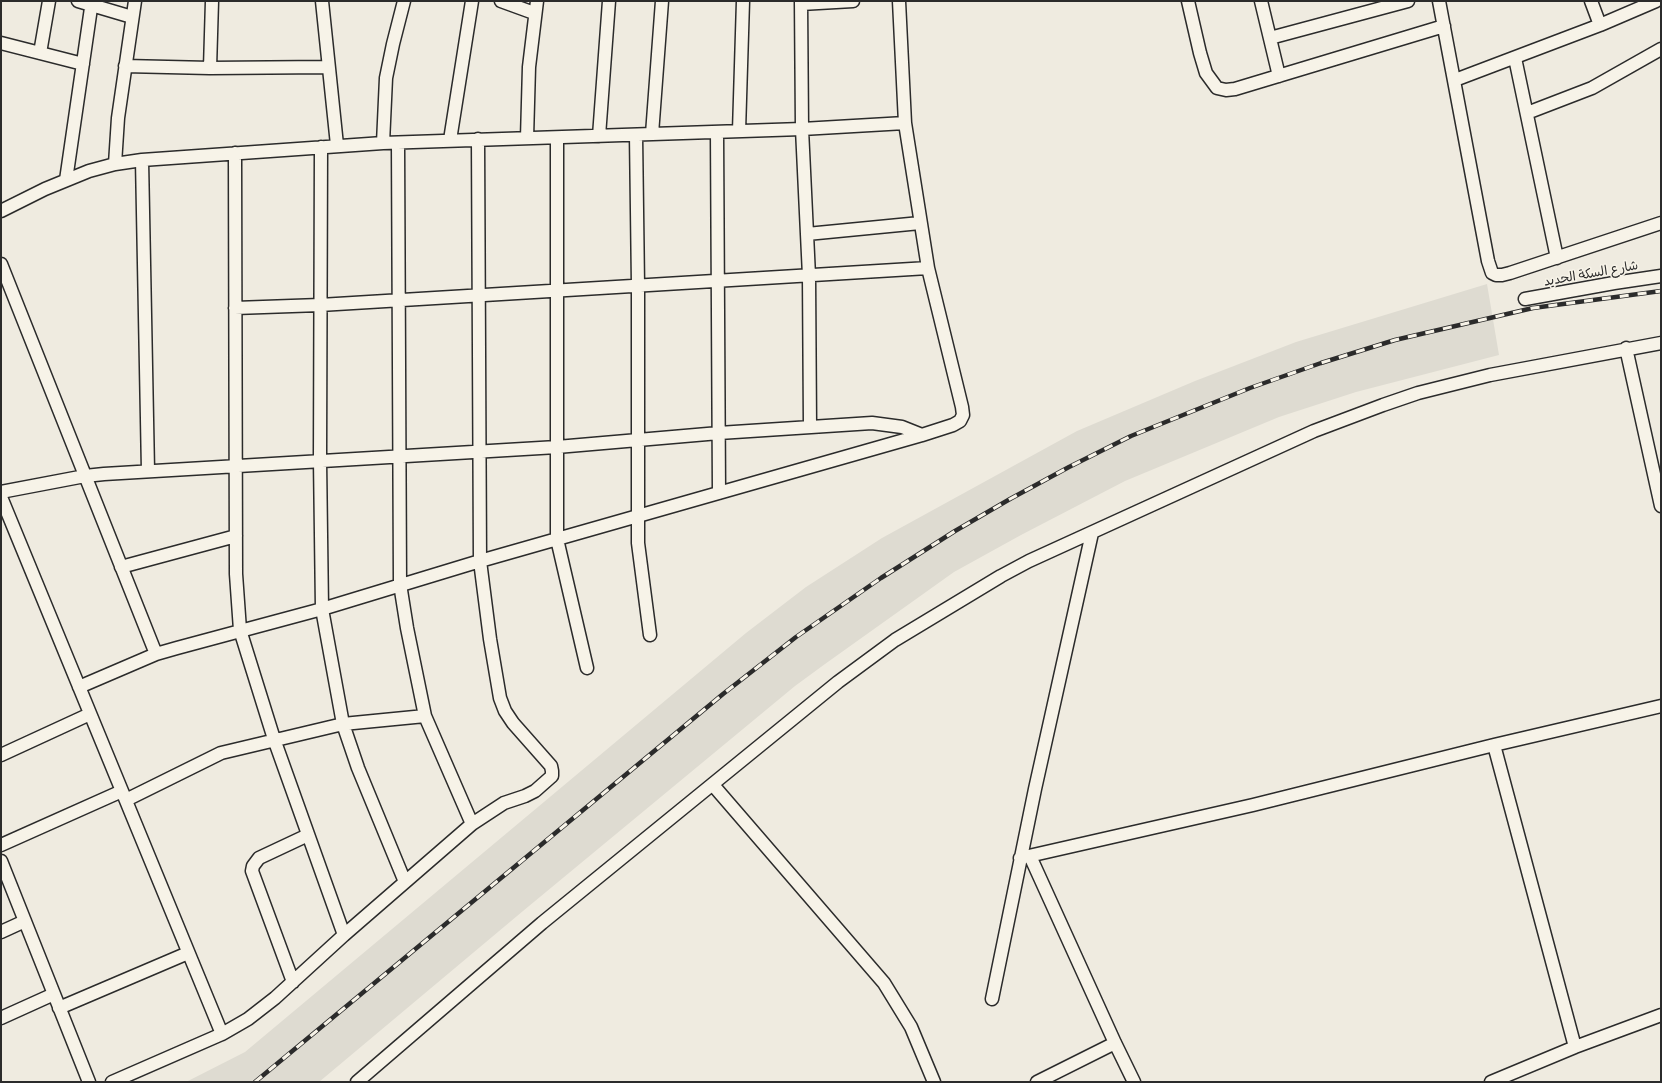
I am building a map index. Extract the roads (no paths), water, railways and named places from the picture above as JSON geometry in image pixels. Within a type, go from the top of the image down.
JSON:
[{"type":"street","points":[[40,53],[49,1]]},
{"type":"street","points":[[78,1],[92,3],[132,17]]},
{"type":"street","points":[[115,164],[118,118],[135,1]]},
{"type":"street","points":[[210,68],[212,1]]},
{"type":"street","points":[[322,1],[337,146]]},
{"type":"street","points":[[383,143],[386,78],[404,1]]},
{"type":"street","points":[[450,140],[472,1]]},
{"type":"street","points":[[500,1],[535,7],[527,100],[527,138]]},
{"type":"street","points":[[600,136],[609,1]]},
{"type":"street","points":[[652,134],[662,1]]},
{"type":"street","points":[[739,131],[742,1]]},
{"type":"street","points":[[810,427],[809,276],[802,129],[801,3],[853,1]]},
{"type":"street","points":[[79,687],[156,654],[322,609],[400,584],[922,435],[953,425],[960,421],[963,415],[962,407],[928,268],[905,124],[899,1]]},
{"type":"street","points":[[1188,1],[1206,73],[1217,88],[1226,90],[1235,89],[1444,26]]},
{"type":"street","points":[[1261,1],[1279,76]]},
{"type":"street","points":[[1270,38],[1408,1]]},
{"type":"street","points":[[1439,1],[1488,261],[1492,273],[1502,276],[1661,223]]},
{"type":"street","points":[[1591,1],[1600,25]]},
{"type":"street","points":[[1455,80],[1600,25],[1656,1]]},
{"type":"street","points":[[66,180],[92,3]]},
{"type":"street","points":[[1,43],[83,64]]},
{"type":"street","points":[[1527,113],[1592,88],[1661,49]]},
{"type":"street","points":[[1515,58],[1557,258]]},
{"type":"street","points":[[125,66],[210,68],[328,66]]},
{"type":"street","points":[[1,211],[44,189],[89,171],[115,164],[142,160],[398,142],[557,138],[905,124]]},
{"type":"street","points":[[717,132],[719,493]]},
{"type":"street","points":[[636,135],[638,286],[638,516],[640,568],[650,634]]},
{"type":"street","points":[[557,138],[557,539],[587,668]]},
{"type":"street","points":[[112,1082],[222,1034],[262,1010],[344,935],[472,824],[504,803],[535,791],[552,776],[551,766],[513,723],[505,711],[500,698],[490,639],[480,561],[478,139]]},
{"type":"street","points":[[398,142],[401,456],[400,584],[407,628],[425,716],[472,824]]},
{"type":"street","points":[[321,147],[320,460],[322,609],[343,724],[358,768],[405,882]]},
{"type":"street","points":[[235,153],[236,574],[240,630],[274,739],[344,935]]},
{"type":"street","points":[[142,160],[148,471]]},
{"type":"street","points":[[807,234],[920,224]]},
{"type":"street","points":[[1,264],[156,654]]},
{"type":"street","points":[[235,308],[400,301],[928,268]]},
{"type":"street","name":"شارع السكة الحديد","points":[[1525,299],[1661,276]]},
{"type":"street","points":[[357,1082],[542,923],[714,785],[838,682],[895,640],[1007,573],[1030,561],[1314,431],[1383,405],[1418,393],[1483,376],[1626,348],[1661,343]]},
{"type":"street","points":[[1626,348],[1661,506]]},
{"type":"street","points":[[1,492],[85,476],[148,471],[557,447],[719,433],[872,423],[902,427],[922,435]]},
{"type":"street","points":[[1,497],[222,1034]]},
{"type":"street","points":[[992,999],[1025,857],[1092,533]]},
{"type":"street","points":[[121,567],[236,536]]},
{"type":"street","points":[[1025,857],[1253,805],[1494,745],[1661,706]]},
{"type":"street","points":[[1,755],[90,714]]},
{"type":"street","points":[[1,846],[124,796],[221,753],[274,739],[343,724],[425,716]]},
{"type":"street","points":[[1494,745],[1575,1047]]},
{"type":"street","points":[[714,785],[884,983],[911,1027],[934,1082]]},
{"type":"street","points":[[293,982],[252,871],[255,861],[259,858],[308,835]]},
{"type":"street","points":[[1025,857],[1134,1082]]},
{"type":"street","points":[[1,861],[89,1082]]},
{"type":"street","points":[[1,932],[25,921]]},
{"type":"street","points":[[59,1008],[188,953]]},
{"type":"street","points":[[1,1018],[54,994]]},
{"type":"street","points":[[1491,1082],[1575,1047],[1661,1015]]},
{"type":"street","points":[[1036,1082],[1115,1043]]},
{"type":"railway","points":[[255,1082],[723,694],[796,637],[881,578],[955,531],[1010,499],[1131,436],[1250,388],[1321,363],[1395,340],[1533,308],[1661,291]]}]
